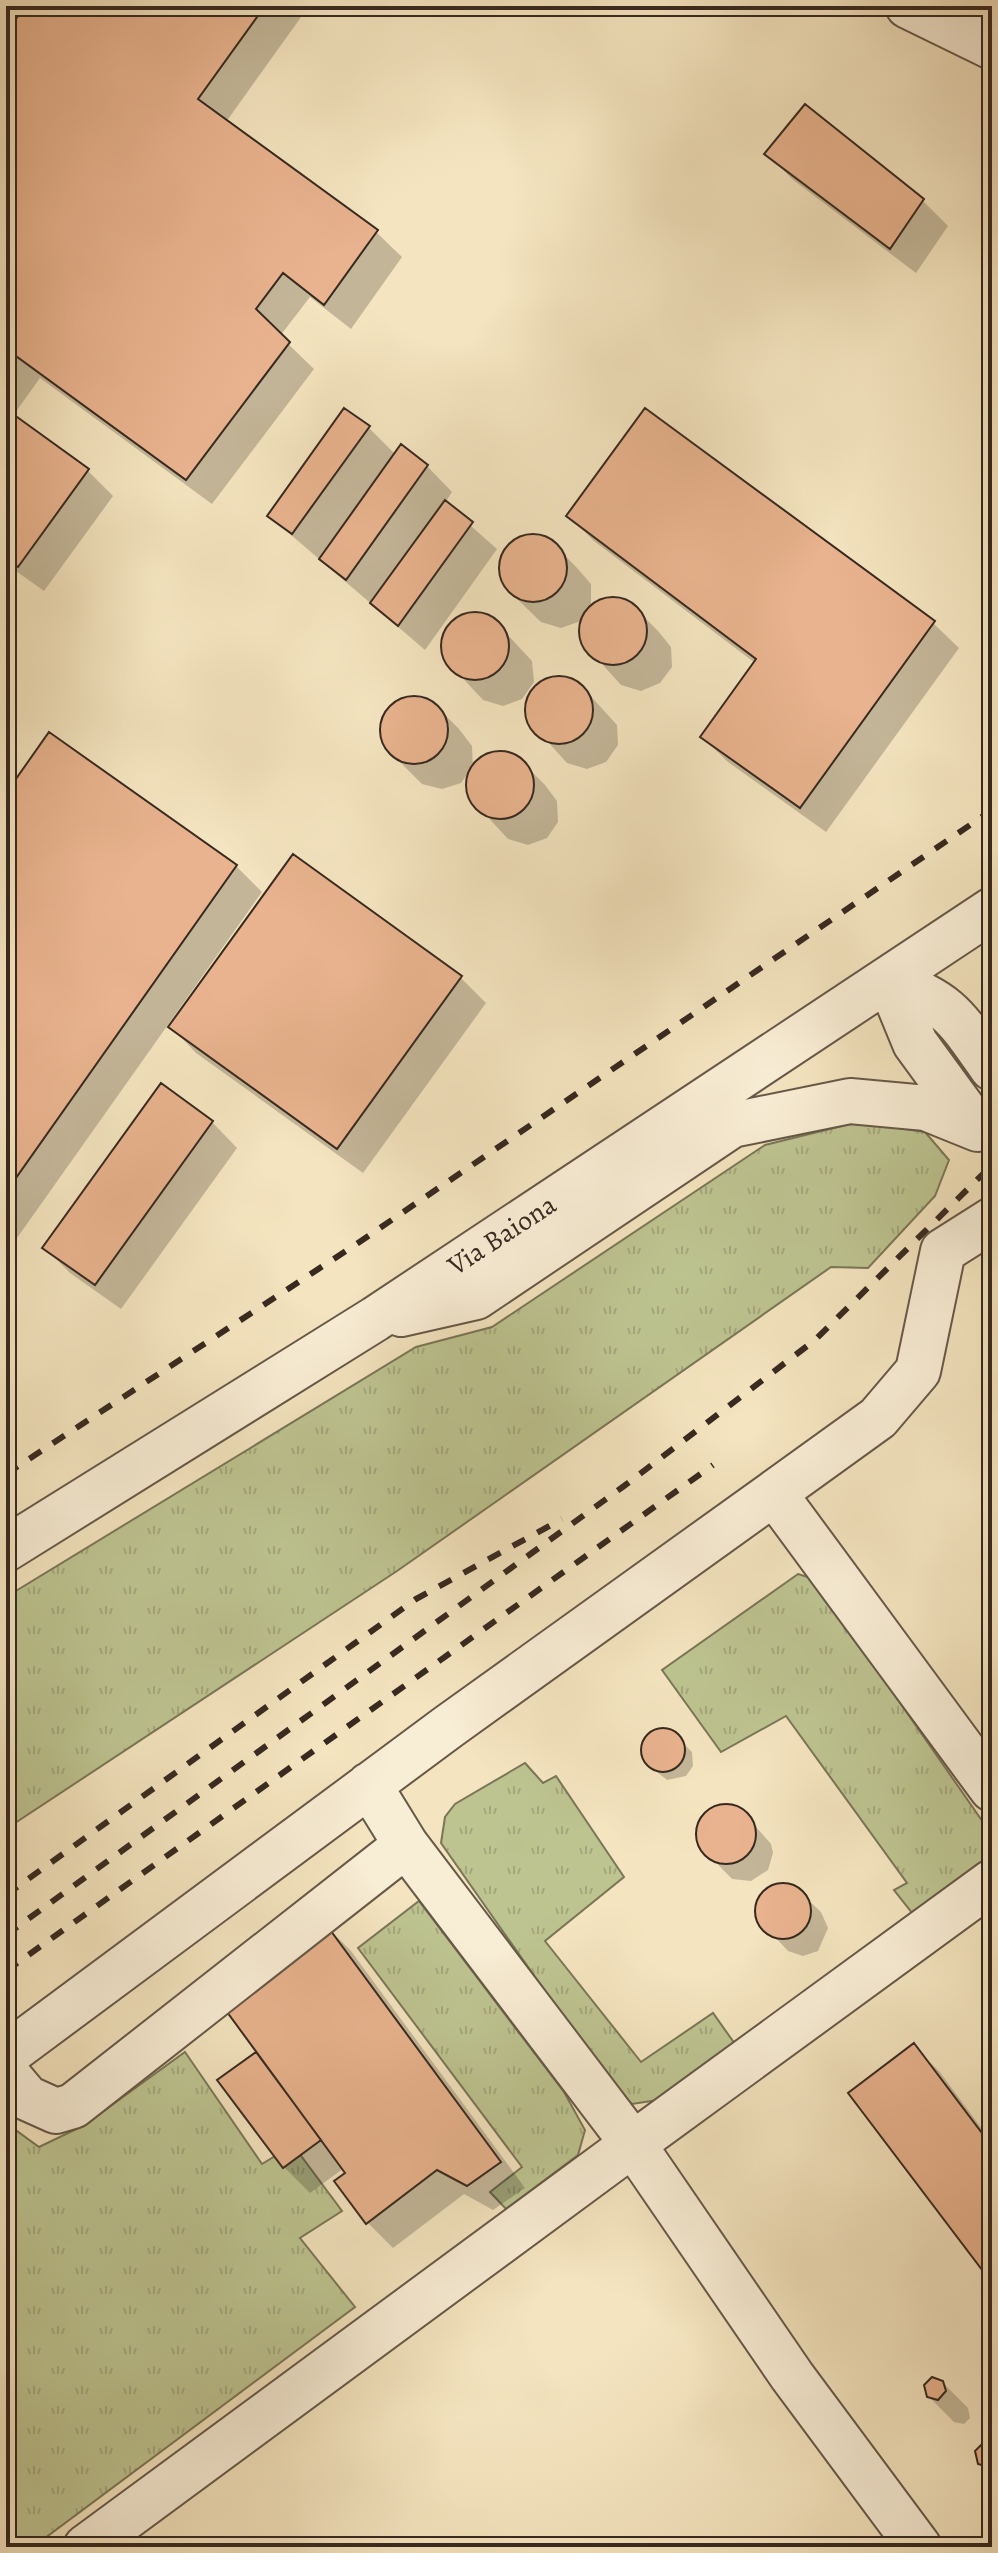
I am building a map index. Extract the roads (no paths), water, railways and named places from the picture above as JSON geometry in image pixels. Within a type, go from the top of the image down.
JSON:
[{"type":"street","points":[[908,6],[992,47]]},
{"type":"street","name":"Via Baiona","points":[[6,1549],[375,1319],[992,910]]},
{"type":"street","points":[[889,980],[923,993],[955,1014],[992,1068]]},
{"type":"street","points":[[889,980],[915,1043],[985,1140]]},
{"type":"street","points":[[375,1319],[476,1297],[732,1125],[850,1101],[926,1108],[985,1140]]},
{"type":"street","points":[[6,2055],[369,1785],[878,1418],[918,1371],[943,1251],[992,1220]]},
{"type":"street","points":[[774,1493],[992,1789]]},
{"type":"street","points":[[369,1785],[406,1845],[633,2144],[792,2376],[919,2547]]},
{"type":"street","points":[[6,2073],[27,2098],[56,2111],[73,2106],[406,1845]]},
{"type":"street","points":[[86,2547],[992,1882]]},
{"type":"railway","points":[[6,1474],[358,1243],[992,810]]},
{"type":"railway","points":[[6,1935],[624,1486],[815,1340],[992,1165]]},
{"type":"railway","points":[[6,1971],[713,1465]]},
{"type":"railway","points":[[6,1895],[416,1599],[562,1519]]}]
